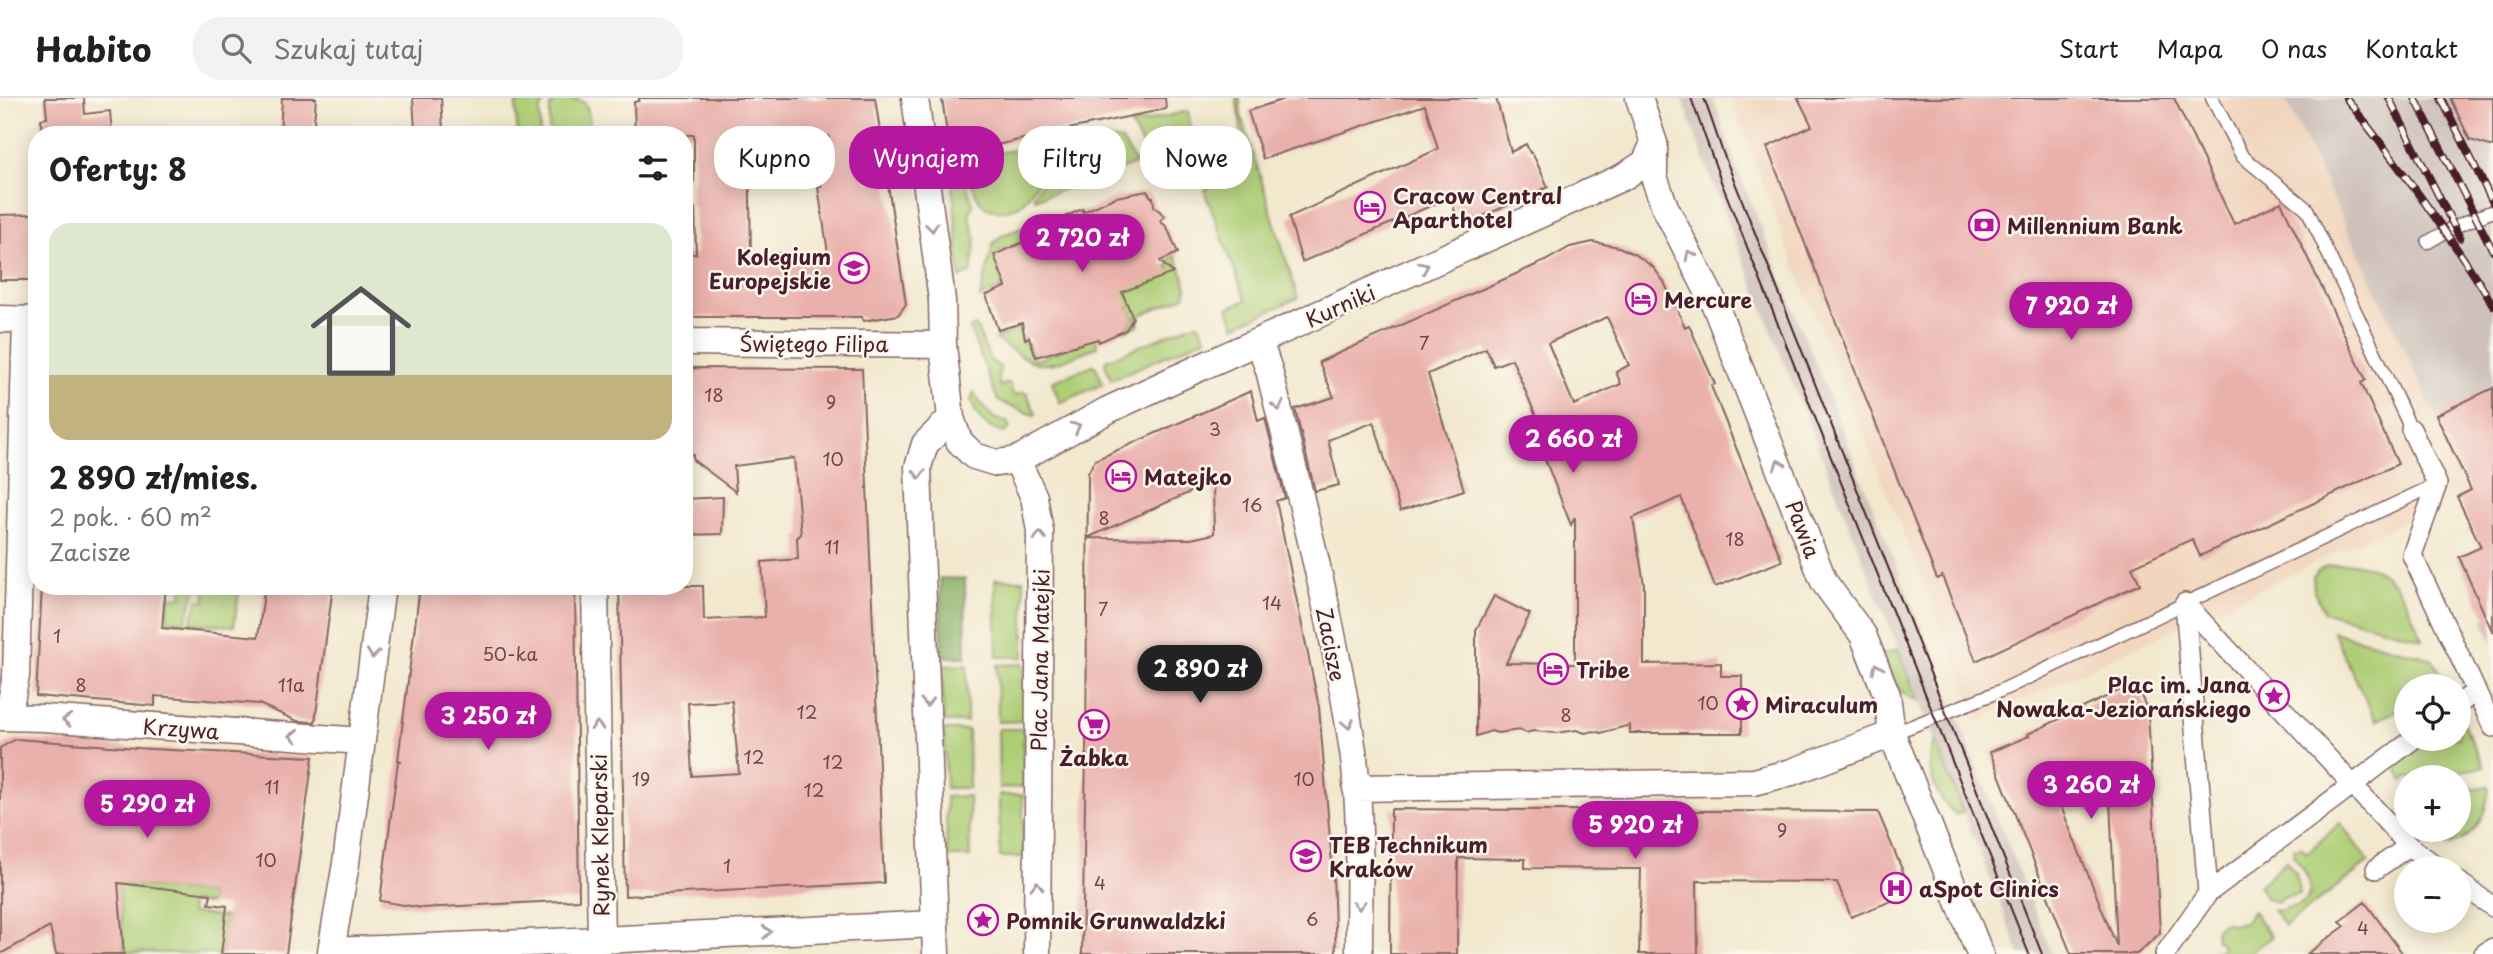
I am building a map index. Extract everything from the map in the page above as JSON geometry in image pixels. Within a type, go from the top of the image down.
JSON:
[{"type":"street","points":[[915,98],[942,300],[943,345],[951,418],[959,441],[974,456],[997,463],[1017,460]]},
{"type":"street","name":"Pawia","points":[[1639,98],[1654,144],[1654,177],[1665,207],[1715,305],[1824,582],[1863,635],[1887,695],[1892,734],[1980,954]]},
{"type":"street","name":"Kurniki","points":[[1017,460],[1108,410],[1635,172],[1645,163],[1654,144]]},
{"type":"street","points":[[0,319],[28,320]]},
{"type":"street","name":"Zacisze","points":[[1259,341],[1269,370],[1319,571],[1353,751],[1359,954]]},
{"type":"street","name":"Świętego Filipa","points":[[693,342],[943,345]]},
{"type":"street","points":[[4,716],[16,676],[28,409]]},
{"type":"street","points":[[936,954],[918,467],[925,444],[951,418]]},
{"type":"street","points":[[2411,429],[2437,484],[2412,555],[2493,727]]},
{"type":"street","name":"Plac Jana Matejki","points":[[1017,460],[1034,497],[1040,531],[1037,954]]},
{"type":"street","name":"Rynek Kleparski","points":[[381,595],[331,953],[601,940],[595,595]]},
{"type":"street","points":[[2185,603],[2352,786],[2409,846],[2423,856]]},
{"type":"street","points":[[2185,603],[2208,893]]},
{"type":"street","points":[[2471,695],[2476,691]]},
{"type":"street","name":"Krzywa","points":[[4,716],[362,741]]},
{"type":"street","points":[[1356,788],[1754,782],[1817,763],[1892,734]]},
{"type":"street","points":[[2165,954],[2208,893],[2398,751]]},
{"type":"street","points":[[2376,869],[2409,846]]},
{"type":"street","points":[[2471,891],[2493,907]]},
{"type":"street","points":[[601,940],[935,924]]},
{"type":"street","points":[[2484,954],[2493,948]]},
{"type":"lane","points":[[2212,98],[2242,156],[2307,209],[2411,429]]},
{"type":"lane","points":[[2428,242],[2454,227],[2493,211]]},
{"type":"lane","points":[[1892,734],[2000,691],[2437,484]]},
{"type":"shaded area","points":[[1682,98],[1713,98],[1736,165],[2052,954],[2020,954],[1710,176]]},
{"type":"shaded area","points":[[1730,98],[2285,98],[2471,490],[1979,720],[1785,242]]},
{"type":"shaded area","points":[[2285,98],[2493,98],[2493,644],[2483,620],[2486,618],[2458,558],[2481,547],[2457,497],[2471,490]]},
{"type":"green space","points":[[527,98],[547,98],[540,110],[540,126],[517,126],[516,105]]},
{"type":"green space","points":[[558,98],[577,99],[586,105],[590,126],[549,126],[550,107]]},
{"type":"green space","points":[[1236,98],[1240,98],[1244,126],[1241,126]]},
{"type":"green space","points":[[1188,111],[1190,126],[1140,126],[1140,142],[1131,125]]},
{"type":"green space","points":[[1126,148],[1136,164],[1126,167]]},
{"type":"green space","points":[[1018,149],[1018,189],[1033,189],[1024,201],[1015,207],[992,210],[983,205],[974,189],[1004,189],[1004,152]]},
{"type":"green space","points":[[1252,150],[1298,298],[1235,326],[1228,308],[1246,300],[1204,190],[1252,189]]},
{"type":"green space","points":[[953,189],[968,189],[973,205],[969,215],[976,240],[971,272],[960,278]]},
{"type":"green space","points":[[1038,189],[1064,189],[1035,199]]},
{"type":"green space","points":[[1049,218],[1055,232],[998,251],[995,255],[1001,271],[998,273],[1004,287],[980,298],[993,244],[1002,235]]},
{"type":"green space","points":[[1172,256],[1176,256],[1187,287],[1185,296],[1136,317],[1139,325],[1127,330],[1133,318],[1128,306],[1117,301],[1113,289],[1167,272]]},
{"type":"green space","points":[[1196,323],[1206,338],[1111,380],[1106,360]]},
{"type":"green space","points":[[976,326],[990,360],[1000,367],[1000,386],[1009,383],[1014,396],[1023,392],[1027,394],[1036,414],[998,401],[970,329]]},
{"type":"green space","points":[[1020,328],[1024,344],[1028,343],[1034,359],[1037,360],[1094,337],[1098,346],[1054,363],[1035,363],[995,339]]},
{"type":"green space","points":[[1093,365],[1103,384],[1060,403],[1052,382]]},
{"type":"green space","points":[[974,392],[993,418],[1007,422],[1010,428],[1004,433],[982,421],[971,399]]},
{"type":"green space","points":[[2353,563],[2382,573],[2391,581],[2405,600],[2423,639],[2324,612],[2314,591],[2313,576],[2326,567]]},
{"type":"green space","points":[[940,578],[965,579],[966,657],[942,657]]},
{"type":"green space","points":[[995,579],[1024,580],[1024,657],[997,657]]},
{"type":"green space","points":[[182,595],[194,595],[185,622],[167,621],[169,597],[181,598]]},
{"type":"green space","points":[[206,595],[239,595],[234,626],[190,623],[198,600],[205,601]]},
{"type":"green space","points":[[2333,632],[2433,659],[2440,674],[2394,674],[2394,712],[2376,721]]},
{"type":"green space","points":[[1898,649],[1918,700],[1899,689],[1881,655]]},
{"type":"green space","points":[[1024,664],[1023,721],[998,722],[997,665]]},
{"type":"green space","points":[[967,665],[967,722],[944,722],[942,666]]},
{"type":"green space","points":[[998,729],[1023,729],[1023,787],[999,788]]},
{"type":"green space","points":[[944,730],[968,730],[969,788],[946,788]]},
{"type":"green space","points":[[2471,740],[2484,767],[2471,769],[2471,765],[2395,765],[2394,762],[2408,751],[2471,751]]},
{"type":"green space","points":[[1935,741],[1963,812],[1956,815],[1942,800],[1933,781],[1930,761]]},
{"type":"green space","points":[[2489,786],[2483,815],[2471,832],[2471,789]]},
{"type":"green space","points":[[999,795],[1023,795],[1023,857],[1000,857]]},
{"type":"green space","points":[[969,796],[970,857],[947,857],[946,797]]},
{"type":"green space","points":[[2340,823],[2369,862],[2285,926],[2273,910],[2279,911],[2297,905],[2306,899],[2310,887],[2293,855],[2294,849],[2301,847],[2307,853]]},
{"type":"green space","points":[[2286,861],[2296,873],[2299,894],[2282,898],[2278,902],[2266,899],[2259,886]]},
{"type":"green space","points":[[118,883],[211,894],[209,904],[191,902],[190,913],[226,917],[221,954],[124,952]]},
{"type":"green space","points":[[2253,911],[2271,937],[2248,954],[2204,954],[2220,951],[2222,945],[2216,940],[2215,930],[2224,922],[2245,922]]},
{"type":"building","points":[[45,98],[84,98],[85,114],[110,111],[111,126],[41,126],[41,119],[47,118]]},
{"type":"building","points":[[282,98],[316,98],[314,126],[280,126]]},
{"type":"building","points":[[413,98],[441,98],[443,126],[415,126]]},
{"type":"building","points":[[639,98],[875,98],[879,126],[849,126],[849,189],[889,189],[906,304],[898,315],[863,321],[862,317],[693,317],[693,254],[696,254],[693,126],[635,126],[634,102],[639,101]],"holes":[[[714,126],[835,126],[835,189],[818,189],[828,253],[751,254],[750,189],[714,189]]]},
{"type":"building","points":[[942,98],[1165,98],[1166,109],[1083,126],[1018,126],[1018,140],[1004,143],[1004,126],[946,126]]},
{"type":"building","points":[[1287,98],[1496,98],[1511,152],[1526,144],[1548,187],[1459,227],[1451,197],[1302,262],[1289,217],[1438,149],[1425,105],[1263,159],[1248,111]]},
{"type":"building","points":[[1798,98],[2174,98],[2234,224],[2281,202],[2366,380],[2361,383],[2398,464],[2200,556],[2192,539],[2132,567],[2140,584],[1976,661],[1942,576],[1937,579],[1767,147],[1812,126]]},
{"type":"building","points":[[2450,98],[2493,98],[2493,147],[2470,140]]},
{"type":"building","points":[[1147,191],[1153,197],[1154,206],[1165,216],[1160,221],[1167,227],[1178,253],[1160,261],[1173,273],[1122,292],[1133,318],[1126,330],[1099,342],[1098,339],[1036,357],[1029,337],[1025,339],[1022,323],[998,330],[986,295],[1006,287],[994,255],[1055,228],[1053,222],[1082,209],[1083,212],[1116,197]]},
{"type":"building","points":[[28,214],[28,280],[0,280],[0,215]]},
{"type":"building","points":[[1593,242],[1619,247],[1653,267],[1664,282],[1685,327],[1689,325],[1715,384],[1711,386],[1782,561],[1715,587],[1681,497],[1633,518],[1644,584],[1644,664],[1721,663],[1721,676],[1742,676],[1742,733],[1630,733],[1630,725],[1601,733],[1577,730],[1526,733],[1520,730],[1498,733],[1491,731],[1476,736],[1476,630],[1494,596],[1530,614],[1506,663],[1575,664],[1575,517],[1571,525],[1531,424],[1538,421],[1512,359],[1494,366],[1486,348],[1428,374],[1464,490],[1400,511],[1374,422],[1328,440],[1339,485],[1315,491],[1295,409],[1334,397],[1319,362],[1545,261],[1570,247]],"holes":[[[1607,317],[1629,365],[1616,372],[1621,384],[1574,405],[1548,343]]]},
{"type":"building","points":[[693,368],[862,369],[884,883],[625,896],[619,595],[693,595],[693,586],[703,586],[704,620],[765,617],[762,562],[798,559],[797,538],[801,534],[794,458],[734,466],[736,492],[693,460]],"holes":[[[732,701],[739,773],[692,776],[688,703]]]},
{"type":"building","points":[[2493,388],[2493,633],[2459,557],[2481,547],[2457,497],[2471,490],[2436,415]]},
{"type":"building","points":[[1251,391],[1258,421],[1265,418],[1285,498],[1276,501],[1319,707],[1333,875],[1336,954],[1082,954],[1088,473],[1095,460]],"holes":[[[1213,482],[1214,534],[1191,539],[1088,538]]]},
{"type":"building","points":[[723,497],[722,534],[693,535],[693,499]]},
{"type":"building","points":[[42,595],[165,595],[162,628],[258,637],[264,595],[332,595],[315,722],[297,721],[259,704],[155,696],[155,706],[36,696]]},
{"type":"building","points":[[419,595],[575,595],[579,900],[422,908],[380,901],[398,761],[402,761],[398,760]]},
{"type":"building","points":[[2135,683],[2148,711],[2160,933],[2137,954],[2071,954],[1990,752],[2029,736],[2028,734]],"holes":[[[2109,781],[2117,947],[2060,804]]]},
{"type":"building","points":[[16,739],[313,757],[286,954],[221,954],[227,906],[209,904],[211,894],[118,883],[124,954],[56,954],[50,927],[0,954],[0,748]]},
{"type":"building","points":[[1391,809],[1878,812],[1912,893],[1851,917],[1837,882],[1697,881],[1698,954],[1639,954],[1641,869],[1525,868],[1525,859],[1458,858],[1457,954],[1390,954]]},
{"type":"building","points":[[2365,902],[2403,954],[2307,954],[2345,926],[2340,921]]},
{"type":"tram line","points":[[1691,98],[1722,184],[2029,954]]},
{"type":"tram line","points":[[1704,98],[1722,150],[2042,954]]},
{"type":"railway","points":[[2346,98],[2423,200],[2493,305]]},
{"type":"railway","points":[[2389,98],[2460,238]]},
{"type":"railway","points":[[2415,98],[2493,251]]},
{"type":"railway","points":[[2441,98],[2493,203]]},
{"type":"place","name":"Cracow Central Aparthotel","points":[[1370,207]]},
{"type":"place","name":"Millennium Bank","points":[[1984,225]]},
{"type":"place","name":"Kolegium Europejskie","points":[[854,268]]},
{"type":"place","name":"Mercure","points":[[1641,299]]},
{"type":"place","name":"Matejko","points":[[1121,476]]},
{"type":"place","name":"Tribe","points":[[1553,669]]},
{"type":"place","name":"Plac im. Jana Nowaka-Jeziorańskiego","points":[[2274,696]]},
{"type":"place","name":"Miraculum","points":[[1742,704]]},
{"type":"place","name":"Żabka","points":[[1094,725]]},
{"type":"place","name":"TEB Technikum Kraków","points":[[1306,856]]},
{"type":"place","name":"aSpot Clinics","points":[[1896,888]]},
{"type":"place","name":"Pomnik Grunwaldzki","points":[[983,920]]}]
